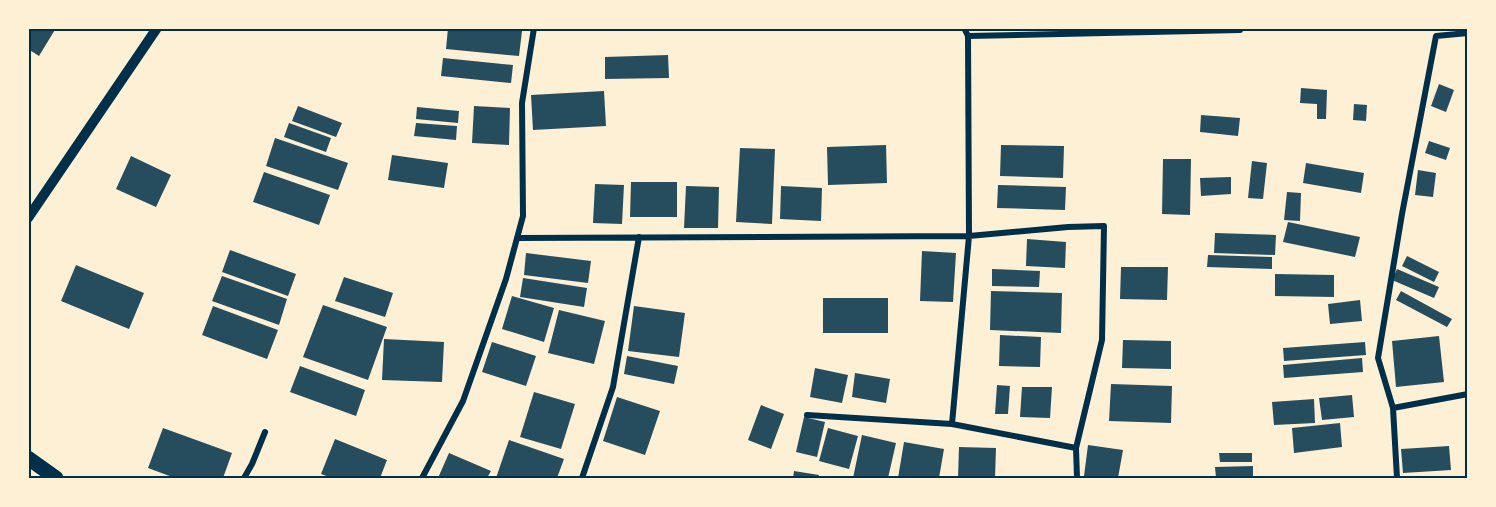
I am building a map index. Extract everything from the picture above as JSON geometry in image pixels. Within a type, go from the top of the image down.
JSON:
[{"type":"main road","points":[[28,458],[56,478]]},
{"type":"street","points":[[28,218],[157,28]]},
{"type":"street","points":[[422,478],[463,401],[506,279],[523,216],[522,103],[534,28]]},
{"type":"street","points":[[952,424],[969,236],[968,36],[963,28]]},
{"type":"street","points":[[968,36],[1240,30]]},
{"type":"street","points":[[1397,478],[1393,408],[1378,358],[1402,214],[1436,36],[1467,33]]},
{"type":"street","points":[[517,238],[969,236],[1068,226],[1104,226],[1102,339],[1076,448],[1077,478]]},
{"type":"street","points":[[582,478],[613,387],[639,237]]},
{"type":"street","points":[[1393,408],[1467,394]]},
{"type":"street","points":[[807,415],[952,424],[1076,448]]},
{"type":"street","points":[[244,478],[265,432]]},
{"type":"building","points":[[28,28],[56,28],[39,56],[28,49]]},
{"type":"building","points":[[448,28],[522,31],[519,56],[446,49]]},
{"type":"building","points":[[668,55],[669,78],[605,79],[605,57]]},
{"type":"building","points":[[443,58],[513,65],[511,83],[441,76]]},
{"type":"building","points":[[1439,84],[1454,90],[1446,112],[1431,106]]},
{"type":"building","points":[[1301,88],[1327,90],[1326,119],[1317,119],[1317,104],[1300,103]]},
{"type":"building","points":[[604,91],[606,126],[533,130],[531,95]]},
{"type":"building","points":[[1354,104],[1367,105],[1366,121],[1353,120]]},
{"type":"building","points":[[298,106],[342,123],[336,137],[292,121]]},
{"type":"building","points":[[474,106],[510,108],[509,145],[472,143]]},
{"type":"building","points":[[417,107],[459,111],[458,123],[416,119]]},
{"type":"building","points":[[1201,115],[1240,118],[1238,136],[1200,132]]},
{"type":"building","points":[[289,123],[331,138],[326,152],[284,137]]},
{"type":"building","points":[[416,123],[457,126],[456,140],[414,136]]},
{"type":"building","points":[[275,138],[348,163],[338,190],[266,166]]},
{"type":"building","points":[[1429,141],[1450,148],[1446,160],[1425,153]]},
{"type":"building","points":[[886,145],[887,183],[828,185],[827,147]]},
{"type":"building","points":[[1001,145],[1064,146],[1063,178],[1000,176]]},
{"type":"building","points":[[740,148],[775,149],[772,224],[736,222]]},
{"type":"building","points":[[392,155],[448,163],[444,188],[388,180]]},
{"type":"building","points":[[131,156],[171,175],[156,207],[116,189]]},
{"type":"building","points":[[1163,159],[1191,159],[1190,215],[1162,214]]},
{"type":"building","points":[[1252,161],[1267,163],[1263,199],[1248,198]]},
{"type":"building","points":[[1306,163],[1364,173],[1361,193],[1303,183]]},
{"type":"building","points":[[1418,170],[1436,173],[1433,197],[1415,195]]},
{"type":"building","points":[[264,172],[330,195],[319,225],[253,202]]},
{"type":"building","points":[[1231,177],[1231,194],[1201,196],[1200,178]]},
{"type":"building","points":[[631,182],[677,182],[677,217],[630,217]]},
{"type":"building","points":[[595,184],[624,185],[622,224],[593,223]]},
{"type":"building","points":[[998,185],[1066,187],[1065,210],[997,208]]},
{"type":"building","points":[[686,186],[719,187],[718,228],[684,228]]},
{"type":"building","points":[[781,186],[822,188],[821,221],[780,219]]},
{"type":"building","points":[[1287,192],[1301,193],[1300,221],[1284,220]]},
{"type":"building","points":[[1288,222],[1360,237],[1355,257],[1283,242]]},
{"type":"building","points":[[1215,233],[1276,235],[1275,255],[1214,253]]},
{"type":"building","points":[[1027,239],[1066,242],[1065,268],[1026,266]]},
{"type":"building","points":[[230,250],[296,274],[288,296],[222,272]]},
{"type":"building","points":[[922,251],[956,253],[953,302],[920,301]]},
{"type":"building","points":[[526,253],[591,261],[588,283],[524,275]]},
{"type":"building","points":[[1208,255],[1272,257],[1272,269],[1207,267]]},
{"type":"building","points":[[1407,256],[1439,272],[1434,282],[1402,266]]},
{"type":"building","points":[[76,265],[144,293],[129,329],[61,301]]},
{"type":"building","points":[[1121,267],[1168,267],[1167,300],[1120,299]]},
{"type":"building","points":[[992,269],[1040,271],[1039,287],[992,286]]},
{"type":"building","points":[[1397,269],[1439,287],[1434,298],[1392,280]]},
{"type":"building","points":[[1275,274],[1334,275],[1334,297],[1275,296]]},
{"type":"building","points":[[222,276],[287,299],[279,325],[212,301]]},
{"type":"building","points":[[344,277],[393,293],[385,317],[335,301]]},
{"type":"building","points":[[523,278],[587,288],[584,307],[520,297]]},
{"type":"building","points":[[991,291],[1062,293],[1061,333],[990,330]]},
{"type":"building","points":[[1401,291],[1452,319],[1447,327],[1396,300]]},
{"type":"building","points":[[512,296],[554,308],[544,342],[502,329]]},
{"type":"building","points":[[823,298],[888,298],[888,333],[823,333]]},
{"type":"building","points":[[1360,300],[1362,321],[1330,324],[1328,304]]},
{"type":"building","points":[[323,305],[387,327],[368,380],[303,357]]},
{"type":"building","points":[[213,306],[278,330],[267,359],[202,335]]},
{"type":"building","points":[[634,306],[685,313],[679,357],[628,351]]},
{"type":"building","points":[[559,310],[605,321],[594,364],[548,353]]},
{"type":"building","points":[[1000,335],[1041,337],[1040,367],[999,366]]},
{"type":"building","points":[[1439,336],[1444,382],[1396,387],[1392,341]]},
{"type":"building","points":[[384,339],[444,342],[442,382],[382,380]]},
{"type":"building","points":[[1123,340],[1171,341],[1171,369],[1122,368]]},
{"type":"building","points":[[492,342],[536,356],[526,386],[482,372]]},
{"type":"building","points":[[1365,342],[1366,355],[1284,361],[1283,348]]},
{"type":"building","points":[[627,356],[678,366],[674,384],[624,374]]},
{"type":"building","points":[[1362,358],[1363,372],[1284,378],[1283,365]]},
{"type":"building","points":[[300,366],[365,390],[356,416],[290,392]]},
{"type":"building","points":[[815,368],[848,375],[842,403],[810,397]]},
{"type":"building","points":[[855,373],[890,379],[886,403],[852,397]]},
{"type":"building","points":[[1111,384],[1172,386],[1171,423],[1109,421]]},
{"type":"building","points":[[997,385],[1010,386],[1008,414],[995,414]]},
{"type":"building","points":[[1022,387],[1052,387],[1050,418],[1020,417]]},
{"type":"building","points":[[534,392],[575,404],[561,449],[520,437]]},
{"type":"building","points":[[1352,395],[1354,417],[1322,420],[1319,398]]},
{"type":"building","points":[[617,397],[660,411],[645,455],[603,441]]},
{"type":"building","points":[[1314,399],[1315,423],[1274,425],[1272,402]]},
{"type":"building","points":[[761,405],[784,414],[771,449],[748,440]]},
{"type":"building","points":[[804,417],[825,422],[817,457],[796,452]]},
{"type":"building","points":[[1340,423],[1342,447],[1294,453],[1292,428]]},
{"type":"building","points":[[163,428],[232,453],[223,478],[175,478],[148,468]]},
{"type":"building","points":[[828,428],[858,436],[849,469],[819,461]]},
{"type":"building","points":[[862,435],[896,443],[888,478],[853,478]]},
{"type":"building","points":[[335,439],[387,460],[380,478],[332,478],[321,474]]},
{"type":"building","points":[[509,440],[564,459],[557,478],[496,478]]},
{"type":"building","points":[[904,442],[944,449],[939,478],[898,478]]},
{"type":"building","points":[[1088,445],[1123,450],[1118,478],[1084,476]]},
{"type":"building","points":[[1449,446],[1451,470],[1403,473],[1401,449]]},
{"type":"building","points":[[959,447],[996,448],[995,478],[958,478]]},
{"type":"building","points":[[449,453],[491,471],[487,478],[438,478]]},
{"type":"building","points":[[1219,453],[1252,453],[1252,462],[1220,462]]},
{"type":"building","points":[[1253,466],[1253,478],[1216,478],[1215,467]]},
{"type":"building","points":[[794,471],[819,475],[818,478],[793,478]]}]
